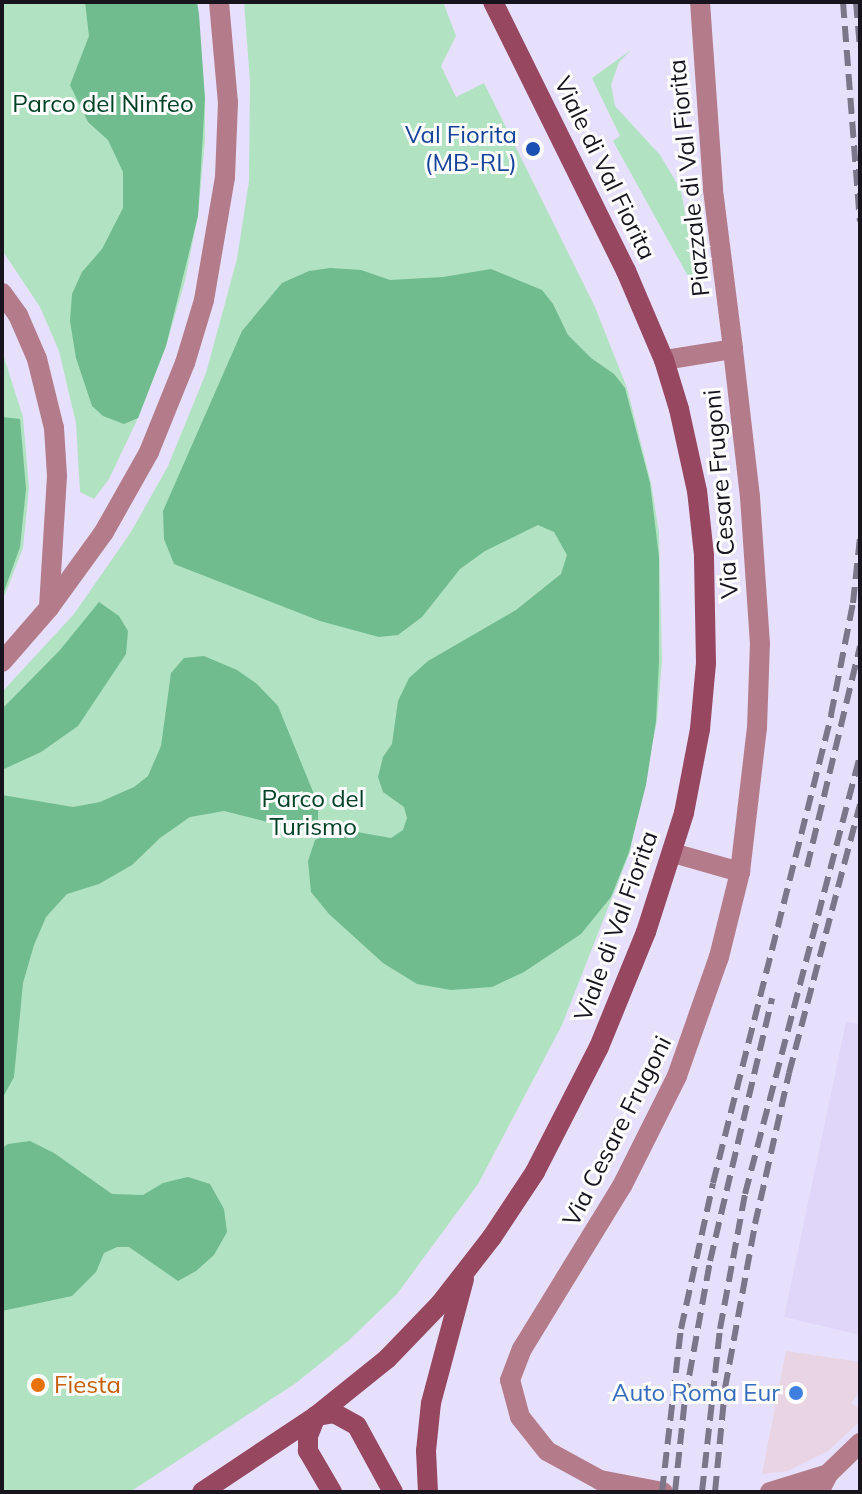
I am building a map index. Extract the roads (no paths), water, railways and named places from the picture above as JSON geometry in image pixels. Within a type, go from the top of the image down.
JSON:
[{"type":"main road","name":"Viale di Val Fiorita","points":[[202,1492],[316,1416],[387,1359],[466,1271],[520,1195],[579,1088],[628,980],[673,853],[700,729],[707,611],[697,491],[664,360],[626,271],[493,2]]},
{"type":"main road","points":[[428,1492],[426,1451],[431,1403],[466,1271]]},
{"type":"main road","points":[[332,1492],[308,1451],[308,1436],[316,1416],[340,1413],[357,1426],[393,1492]]},
{"type":"street","points":[[2,662],[49,608],[104,532],[136,478],[167,413],[198,324],[216,244],[227,153],[227,76],[219,2]]},
{"type":"street","name":"Piazzale di Val Fiorita","points":[[700,2],[713,190],[733,349]]},
{"type":"street","points":[[2,293],[18,315],[37,359],[54,428],[57,476],[49,608]]},
{"type":"street","points":[[664,360],[733,349]]},
{"type":"street","name":"Via Cesare Frugoni","points":[[663,1492],[600,1480],[547,1451],[520,1417],[510,1380],[522,1349],[628,1175],[677,1076],[719,957],[740,872],[757,728],[760,644],[750,497],[733,349]]},
{"type":"street","points":[[673,853],[740,872]]},
{"type":"street","points":[[770,1492],[824,1483],[860,1443]]},
{"type":"railway","points":[[843,2],[860,221]]},
{"type":"railway","points":[[856,2],[860,49]]},
{"type":"railway","points":[[662,1492],[681,1329],[713,1183],[831,715],[853,603],[860,538]]},
{"type":"railway","points":[[807,867],[860,646]]},
{"type":"railway","points":[[702,1492],[720,1329],[745,1194],[860,757]]},
{"type":"railway","points":[[715,1492],[725,1388],[755,1224],[789,1073],[860,804]]},
{"type":"railway","points":[[675,1492],[685,1399],[710,1261],[772,998]]},
{"type":"place","name":"Val Fiorita (MB-RL)","points":[[533,149]]},
{"type":"place","name":"Fiesta","points":[[38,1385]]},
{"type":"place","name":"Auto Roma Eur","points":[[796,1393]]},
{"type":"park label","name":"Parco del Ninfeo","points":[[103,104]]},
{"type":"park label","name":"Parco del Turismo","points":[[313,813]]}]
